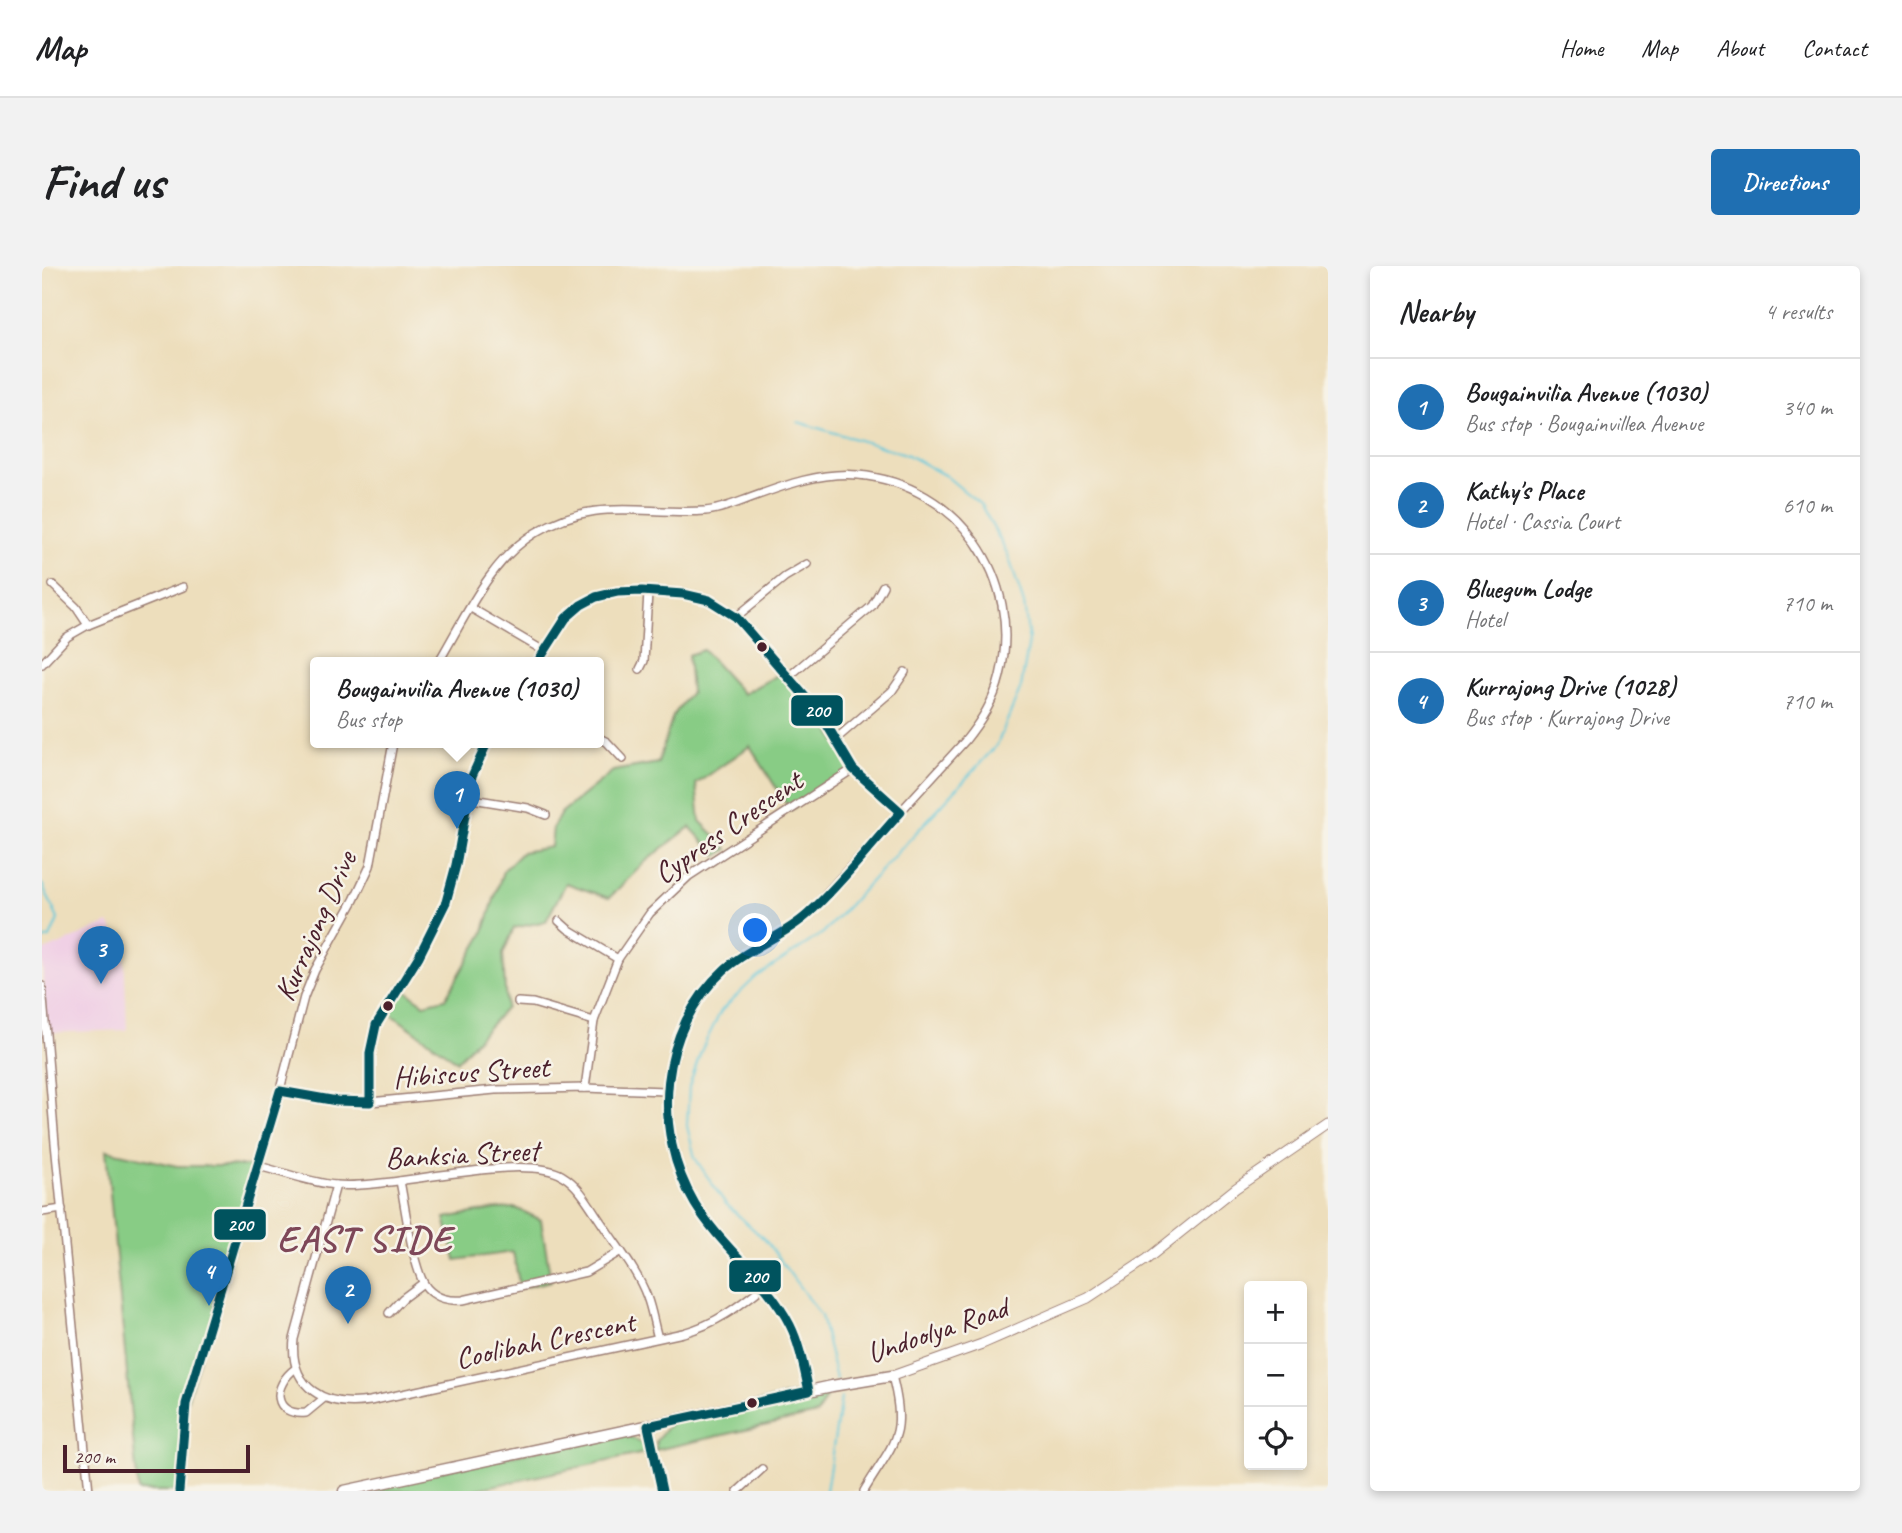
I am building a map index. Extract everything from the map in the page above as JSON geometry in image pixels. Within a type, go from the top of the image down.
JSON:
[{"type":"main road","name":"Undoolya Road","points":[[344,1491],[832,1386],[892,1376]]},
{"type":"street","points":[[442,657],[486,581],[511,551],[533,533],[570,516],[609,508],[706,511],[807,479],[832,475],[876,478],[915,491],[951,513],[977,544],[998,588],[1005,638],[1000,676],[989,706],[979,723],[807,914],[723,971],[708,988],[695,1006],[676,1045],[665,1091],[668,1134],[689,1195],[700,1212],[764,1286],[791,1327],[809,1391]]},
{"type":"street","points":[[736,617],[785,577],[807,564]]},
{"type":"street","points":[[53,585],[76,607],[88,625]]},
{"type":"street","points":[[787,678],[872,606],[883,586]]},
{"type":"street","points":[[42,664],[61,642],[88,625],[183,587]]},
{"type":"street","points":[[540,657],[571,613],[593,597],[618,592],[688,595],[721,605],[736,617],[821,715],[853,769],[901,812]]},
{"type":"street","points":[[640,669],[644,661],[648,593]]},
{"type":"street","points":[[471,608],[544,651]]},
{"type":"street","points":[[836,739],[892,691],[905,673]]},
{"type":"street","points":[[604,740],[623,759]]},
{"type":"street","name":"Kurrajong Drive","points":[[179,1491],[182,1433],[187,1404],[280,1091],[304,996],[313,973],[370,866],[392,748]]},
{"type":"street","points":[[370,1102],[369,1059],[376,1025],[439,921],[458,858],[472,772],[484,748]]},
{"type":"street","name":"Cypress Crescent","points":[[585,1088],[594,1021],[618,959],[650,913],[689,876],[853,769]]},
{"type":"street","points":[[466,798],[528,808],[546,815]]},
{"type":"street","points":[[559,921],[618,959]]},
{"type":"street","points":[[42,986],[89,1491]]},
{"type":"street","points":[[518,1002],[533,1003],[594,1021]]},
{"type":"street","name":"Hibiscus Street","points":[[280,1091],[337,1101],[370,1102],[495,1090],[585,1088],[665,1091]]},
{"type":"street","name":"Undoolya Road","points":[[892,1376],[982,1344],[1088,1298],[1147,1259],[1236,1188],[1328,1125]]},
{"type":"street","name":"Banksia Street","points":[[258,1166],[336,1185],[400,1181],[496,1169],[532,1168],[556,1172],[580,1192],[635,1272],[648,1298],[657,1338]]},
{"type":"street","points":[[400,1181],[423,1283],[438,1297],[452,1301],[463,1300],[586,1272],[621,1251]]},
{"type":"street","points":[[296,1368],[286,1376],[279,1389],[281,1403],[292,1413],[306,1413],[323,1399],[304,1381],[296,1368],[293,1356],[294,1339],[336,1185]]},
{"type":"street","points":[[42,1212],[62,1209]]},
{"type":"street","points":[[389,1313],[423,1283]]},
{"type":"street","name":"Coolibah Crescent","points":[[323,1399],[345,1403],[370,1401],[683,1333],[717,1321],[764,1286]]},
{"type":"street","points":[[864,1491],[888,1454],[899,1427],[900,1416],[892,1376]]},
{"type":"street","points":[[648,1426],[662,1491]]},
{"type":"street","points":[[738,1491],[762,1469]]},
{"type":"shaded area","points":[[109,923],[124,950],[127,1030],[45,1033],[42,952]]},
{"type":"green space","points":[[703,650],[743,694],[783,672],[821,715],[853,769],[790,810],[750,746],[696,784],[700,821],[728,849],[717,856],[690,827],[645,862],[609,898],[566,883],[546,921],[514,928],[503,954],[506,1008],[457,1061],[385,1010],[400,986],[424,1004],[445,999],[483,934],[503,871],[522,852],[551,847],[553,827],[561,813],[613,771],[658,763],[673,716],[691,692],[688,655]]},
{"type":"green space","points":[[106,1150],[177,1166],[258,1166],[186,1404],[179,1491],[138,1491]]},
{"type":"green space","points":[[516,1208],[541,1220],[551,1281],[520,1288],[513,1252],[456,1260],[445,1218]]},
{"type":"green space","points":[[832,1386],[817,1414],[656,1450],[656,1441],[672,1421]]},
{"type":"green space","points":[[623,1432],[654,1451],[469,1491],[344,1491]]},
{"type":"waterway","points":[[798,422],[906,454],[946,476],[981,505],[1008,555],[1024,604],[1029,641],[1021,687],[997,745],[823,933],[755,978],[721,1011],[702,1049],[689,1087],[687,1126],[695,1158],[725,1203],[766,1241],[821,1316],[836,1379]]},
{"type":"waterway","points":[[42,884],[58,919],[50,938],[42,940]]},
{"type":"waterway","points":[[826,1491],[841,1398]]},
{"type":"transit line","name":"200","points":[[541,657],[566,618],[596,597],[617,592],[642,591],[683,594],[709,600],[736,617],[821,715],[853,769],[901,812],[808,914],[724,970],[702,994],[686,1021],[675,1050],[669,1081],[668,1113],[672,1145],[681,1175],[706,1220],[780,1308],[796,1341],[809,1391],[648,1426],[662,1491]]},
{"type":"transit line","name":"200","points":[[179,1491],[186,1404],[280,1091],[337,1101],[370,1102],[370,1053],[376,1025],[419,956],[446,902],[456,865],[472,776],[485,748]]},
{"type":"place","name":"Bougainvilia Avenue (1030)","points":[[457,829]]},
{"type":"place","name":"Bluegum Lodge","points":[[101,984]]},
{"type":"place","name":"Kurrajong Drive (1028)","points":[[209,1306]]},
{"type":"place","name":"Kathy's Place","points":[[348,1324]]},
{"type":"district","name":"EAST SIDE","points":[[365,1238]]}]
